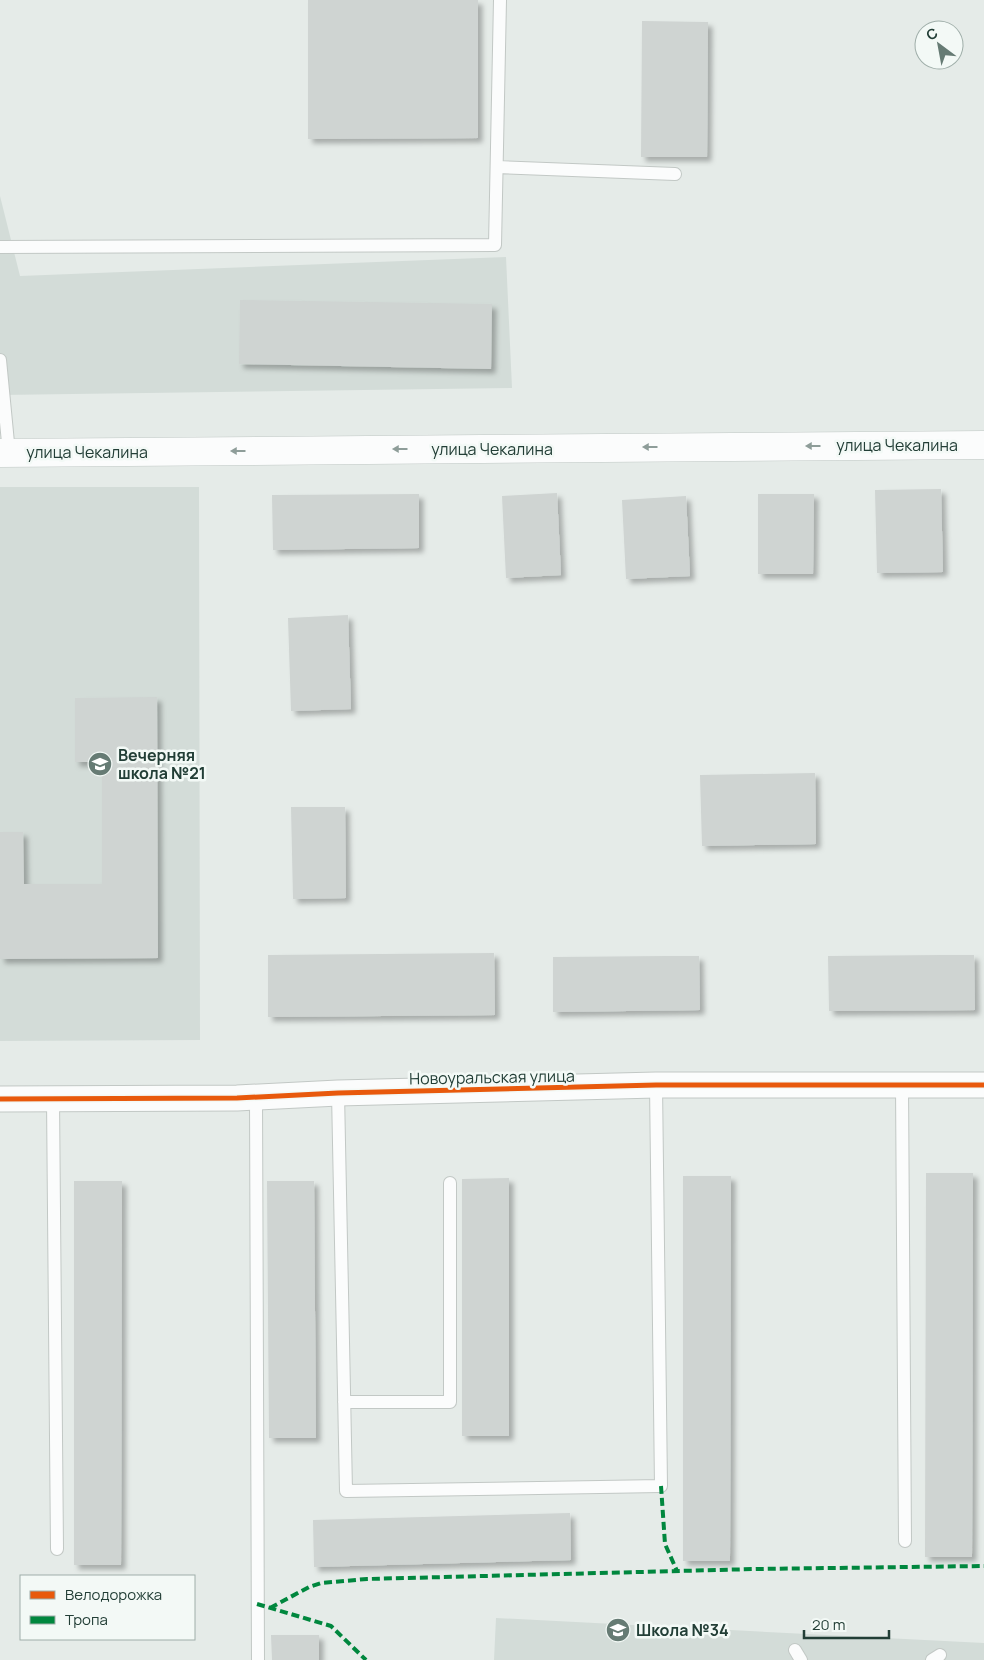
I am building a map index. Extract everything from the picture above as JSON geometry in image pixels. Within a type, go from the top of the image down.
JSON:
[{"type":"main road","name":"улица Чекалина","points":[[4,453],[984,445]]},
{"type":"street","name":"Новоуральская улица","points":[[0,1099],[256,1097],[338,1093],[656,1085],[984,1085]]},
{"type":"lane","points":[[0,246],[495,246],[500,0]]},
{"type":"lane","points":[[497,167],[675,174]]},
{"type":"lane","points":[[0,360],[4,453]]},
{"type":"lane","points":[[338,1093],[346,1492],[661,1486],[656,1085]]},
{"type":"lane","points":[[902,1085],[905,1541]]},
{"type":"lane","points":[[256,1097],[258,1660]]},
{"type":"lane","points":[[53,1099],[57,1549]]},
{"type":"lane","points":[[344,1402],[450,1402],[450,1183]]},
{"type":"shaded area","points":[[0,196],[20,276],[506,257],[512,388],[0,395]]},
{"type":"shaded area","name":"Вечерняя школа №21","points":[[0,487],[199,487],[200,1040],[0,1041]]},
{"type":"shaded area","name":"Школа №34","points":[[496,1618],[984,1643],[984,1660],[494,1660]]},
{"type":"building","points":[[308,0],[478,0],[478,138],[308,139]]},
{"type":"building","points":[[642,21],[708,22],[707,157],[641,157]]},
{"type":"building","points":[[240,300],[492,304],[491,369],[239,364]]},
{"type":"building","points":[[941,489],[943,572],[877,573],[875,490]]},
{"type":"building","points":[[557,493],[561,575],[506,578],[502,496]]},
{"type":"building","points":[[419,494],[419,548],[273,550],[272,495]]},
{"type":"building","points":[[758,494],[814,494],[813,574],[758,574]]},
{"type":"building","points":[[686,496],[690,576],[626,579],[622,500]]},
{"type":"building","points":[[348,615],[351,709],[291,711],[288,618]]},
{"type":"building","points":[[157,697],[158,958],[0,959],[0,832],[23,832],[24,884],[102,884],[102,762],[75,762],[75,698]]},
{"type":"building","points":[[815,773],[816,844],[702,846],[700,775]]},
{"type":"building","points":[[291,807],[345,807],[346,898],[293,899]]},
{"type":"building","points":[[494,953],[495,1015],[268,1017],[268,955]]},
{"type":"building","points":[[974,955],[975,1010],[829,1011],[828,956]]},
{"type":"building","points":[[699,956],[700,1010],[553,1012],[553,957]]},
{"type":"building","points":[[926,1173],[973,1173],[972,1557],[925,1557]]},
{"type":"building","points":[[683,1176],[731,1176],[730,1561],[683,1561]]},
{"type":"building","points":[[509,1178],[509,1436],[462,1436],[462,1179]]},
{"type":"building","points":[[74,1181],[122,1181],[121,1565],[74,1565]]},
{"type":"building","points":[[267,1181],[314,1181],[316,1438],[269,1438]]},
{"type":"building","points":[[570,1513],[571,1560],[314,1567],[313,1520]]},
{"type":"building","points":[[271,1635],[319,1635],[319,1660],[272,1660]]},
{"type":"marked path","points":[[661,1486],[665,1544],[677,1571]]},
{"type":"marked path","points":[[270,1608],[309,1587],[321,1583],[367,1579],[756,1569],[984,1566]]},
{"type":"marked path","points":[[257,1604],[331,1626],[366,1660]]},
{"type":"cycle path","points":[[0,1099],[237,1098],[338,1093],[656,1085],[984,1085]]},
{"type":"place","name":"Вечерняя школа №21","points":[[100,764]]},
{"type":"place","name":"Школа №34","points":[[618,1630]]}]
